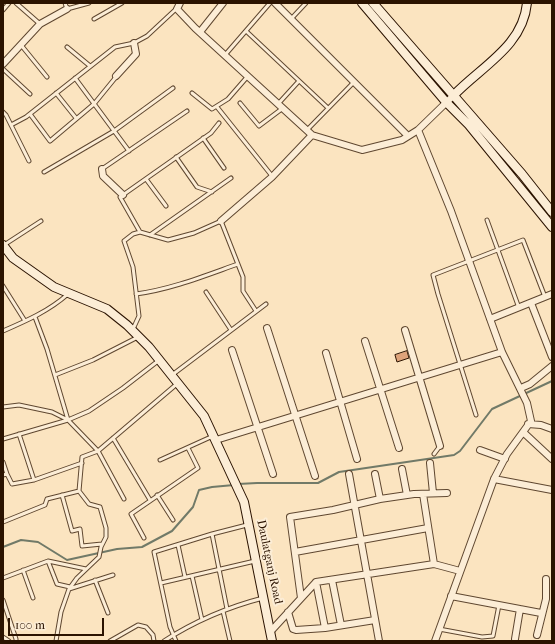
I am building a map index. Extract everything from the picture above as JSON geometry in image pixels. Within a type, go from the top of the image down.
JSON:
[{"type":"street","points":[[200,32],[223,3]]},
{"type":"street","points":[[275,3],[408,136]]},
{"type":"street","points":[[362,3],[446,102],[469,125],[552,227]]},
{"type":"street","points":[[373,3],[522,174],[552,212]]},
{"type":"street","points":[[178,6],[200,32],[312,135],[362,150],[402,140],[418,130],[467,81],[510,45],[523,24],[527,3]]},
{"type":"street","points":[[3,64],[40,24],[66,6]]},
{"type":"street","points":[[116,76],[136,54],[134,43]]},
{"type":"street","points":[[418,130],[451,211],[502,352],[527,403],[531,421],[505,459],[494,479],[435,641]]},
{"type":"street","points":[[221,220],[272,177],[312,135]]},
{"type":"street","points":[[102,169],[102,176],[123,195]]},
{"type":"street","name":"Daulatganj Road","points":[[3,245],[12,258],[54,287],[107,309],[136,333],[172,375],[204,416],[244,502],[272,641]]},
{"type":"street","points":[[490,319],[552,294]]},
{"type":"street","points":[[531,303],[552,357]]},
{"type":"street","points":[[267,328],[315,476]]},
{"type":"street","points":[[405,330],[440,446]]},
{"type":"street","points":[[366,341],[399,448]]},
{"type":"street","points":[[232,350],[273,474]]},
{"type":"street","points":[[215,438],[296,415],[502,352]]},
{"type":"street","points":[[326,353],[357,459]]},
{"type":"street","points":[[521,389],[530,384],[552,366]]},
{"type":"street","points":[[528,424],[541,425],[552,429]]},
{"type":"street","points":[[523,432],[552,458]]},
{"type":"street","points":[[480,450],[505,459]]},
{"type":"street","points":[[430,463],[433,493]]},
{"type":"street","points":[[402,469],[407,495]]},
{"type":"street","points":[[348,474],[379,641]]},
{"type":"street","points":[[375,474],[380,499]]},
{"type":"street","points":[[494,479],[552,490]]},
{"type":"street","points":[[301,598],[290,517],[333,510],[380,499],[447,492]]},
{"type":"street","points":[[422,494],[434,564]]},
{"type":"street","points":[[295,552],[428,528]]},
{"type":"street","points":[[270,631],[316,582],[434,564],[460,571]]},
{"type":"street","points":[[537,635],[541,613],[546,599],[546,579]]},
{"type":"street","points":[[332,580],[341,625]]},
{"type":"street","points":[[316,582],[325,628]]},
{"type":"street","points":[[451,596],[541,613]]},
{"type":"street","points":[[515,639],[520,609]]},
{"type":"street","points":[[288,612],[293,629],[296,630],[325,628],[375,620]]},
{"type":"lane","points":[[3,10],[9,3]]},
{"type":"lane","points":[[16,3],[40,24]]},
{"type":"lane","points":[[66,6],[89,3]]},
{"type":"lane","points":[[94,19],[122,3]]},
{"type":"lane","points":[[225,54],[270,3]]},
{"type":"lane","points":[[291,19],[306,3]]},
{"type":"lane","points":[[11,125],[30,114],[115,47],[134,43],[147,36],[178,6]]},
{"type":"lane","points":[[246,31],[328,108]]},
{"type":"lane","points":[[21,45],[48,77]]},
{"type":"lane","points":[[67,46],[90,66]]},
{"type":"lane","points":[[3,69],[30,94]]},
{"type":"lane","points":[[30,114],[50,141],[94,104],[116,76]]},
{"type":"lane","points":[[192,93],[212,109],[218,107],[228,99],[248,76]]},
{"type":"lane","points":[[75,78],[129,152]]},
{"type":"lane","points":[[240,103],[259,126],[281,106],[299,81]]},
{"type":"lane","points":[[307,130],[354,82]]},
{"type":"lane","points":[[44,172],[114,131],[173,88]]},
{"type":"lane","points":[[56,93],[76,118]]},
{"type":"lane","points":[[218,107],[272,177]]},
{"type":"lane","points":[[102,169],[187,111]]},
{"type":"lane","points":[[3,112],[6,114],[29,161]]},
{"type":"lane","points":[[140,232],[120,197],[211,133],[219,123]]},
{"type":"lane","points":[[203,138],[224,168]]},
{"type":"lane","points":[[176,157],[198,187],[212,192]]},
{"type":"lane","points":[[150,235],[231,178]]},
{"type":"lane","points":[[146,179],[166,206]]},
{"type":"lane","points":[[54,375],[93,360],[136,333],[139,316],[133,267],[124,241],[133,234],[140,232],[168,240],[194,233],[221,220],[243,277],[243,291],[256,311]]},
{"type":"lane","points":[[487,220],[519,308]]},
{"type":"lane","points":[[3,245],[42,221]]},
{"type":"lane","points":[[476,415],[433,275],[470,262],[523,240],[545,297]]},
{"type":"lane","points":[[136,294],[158,291],[192,281],[238,264]]},
{"type":"lane","points":[[3,286],[26,321]]},
{"type":"lane","points":[[206,292],[231,330]]},
{"type":"lane","points":[[3,331],[35,317],[59,302],[69,293]]},
{"type":"lane","points":[[172,375],[266,304]]},
{"type":"lane","points":[[35,317],[47,349],[68,420]]},
{"type":"lane","points":[[3,439],[68,420],[89,412],[159,360]]},
{"type":"lane","points":[[56,641],[61,612],[70,588],[86,569],[99,557],[106,537],[106,528],[100,507],[89,504],[79,491],[82,457],[98,451],[178,383]]},
{"type":"lane","points":[[3,407],[18,405],[52,412],[68,420],[98,451],[124,499]]},
{"type":"lane","points":[[19,434],[34,480]]},
{"type":"lane","points":[[113,438],[150,500]]},
{"type":"lane","points":[[160,460],[215,438]]},
{"type":"lane","points":[[434,454],[440,446]]},
{"type":"lane","points":[[144,538],[130,514],[198,468],[188,448]]},
{"type":"lane","points":[[3,462],[5,475],[12,484],[34,480],[82,463]]},
{"type":"lane","points":[[3,522],[46,505],[47,499],[79,491]]},
{"type":"lane","points":[[62,495],[72,531],[80,530],[82,546],[102,546]]},
{"type":"lane","points":[[157,495],[173,520]]},
{"type":"lane","points":[[176,641],[173,636],[154,552],[212,534],[249,525]]},
{"type":"lane","points":[[212,534],[227,609]]},
{"type":"lane","points":[[178,545],[185,577]]},
{"type":"lane","points":[[3,578],[48,561],[86,569]]},
{"type":"lane","points":[[48,561],[57,584],[70,588],[113,575]]},
{"type":"lane","points":[[161,583],[257,561]]},
{"type":"lane","points":[[23,570],[33,598]]},
{"type":"lane","points":[[192,576],[202,620]]},
{"type":"lane","points":[[96,580],[108,613]]},
{"type":"lane","points":[[164,641],[222,611],[264,598]]},
{"type":"lane","points":[[3,600],[16,641]]},
{"type":"lane","points":[[439,629],[482,637],[492,636],[499,605]]},
{"type":"lane","points":[[222,611],[230,641]]},
{"type":"lane","points":[[110,641],[138,625],[146,627],[153,635],[154,641]]},
{"type":"lane","points":[[3,637],[8,641]]},
{"type":"building","points":[[407,351],[409,358],[397,362],[395,355]]},
{"type":"waterway","points":[[238,484],[318,483],[339,472],[454,455],[460,451],[492,409],[552,381]]},
{"type":"waterway","points":[[3,547],[21,540],[38,542],[67,560],[117,549],[142,547],[172,531],[193,507],[199,490],[234,485]]}]
